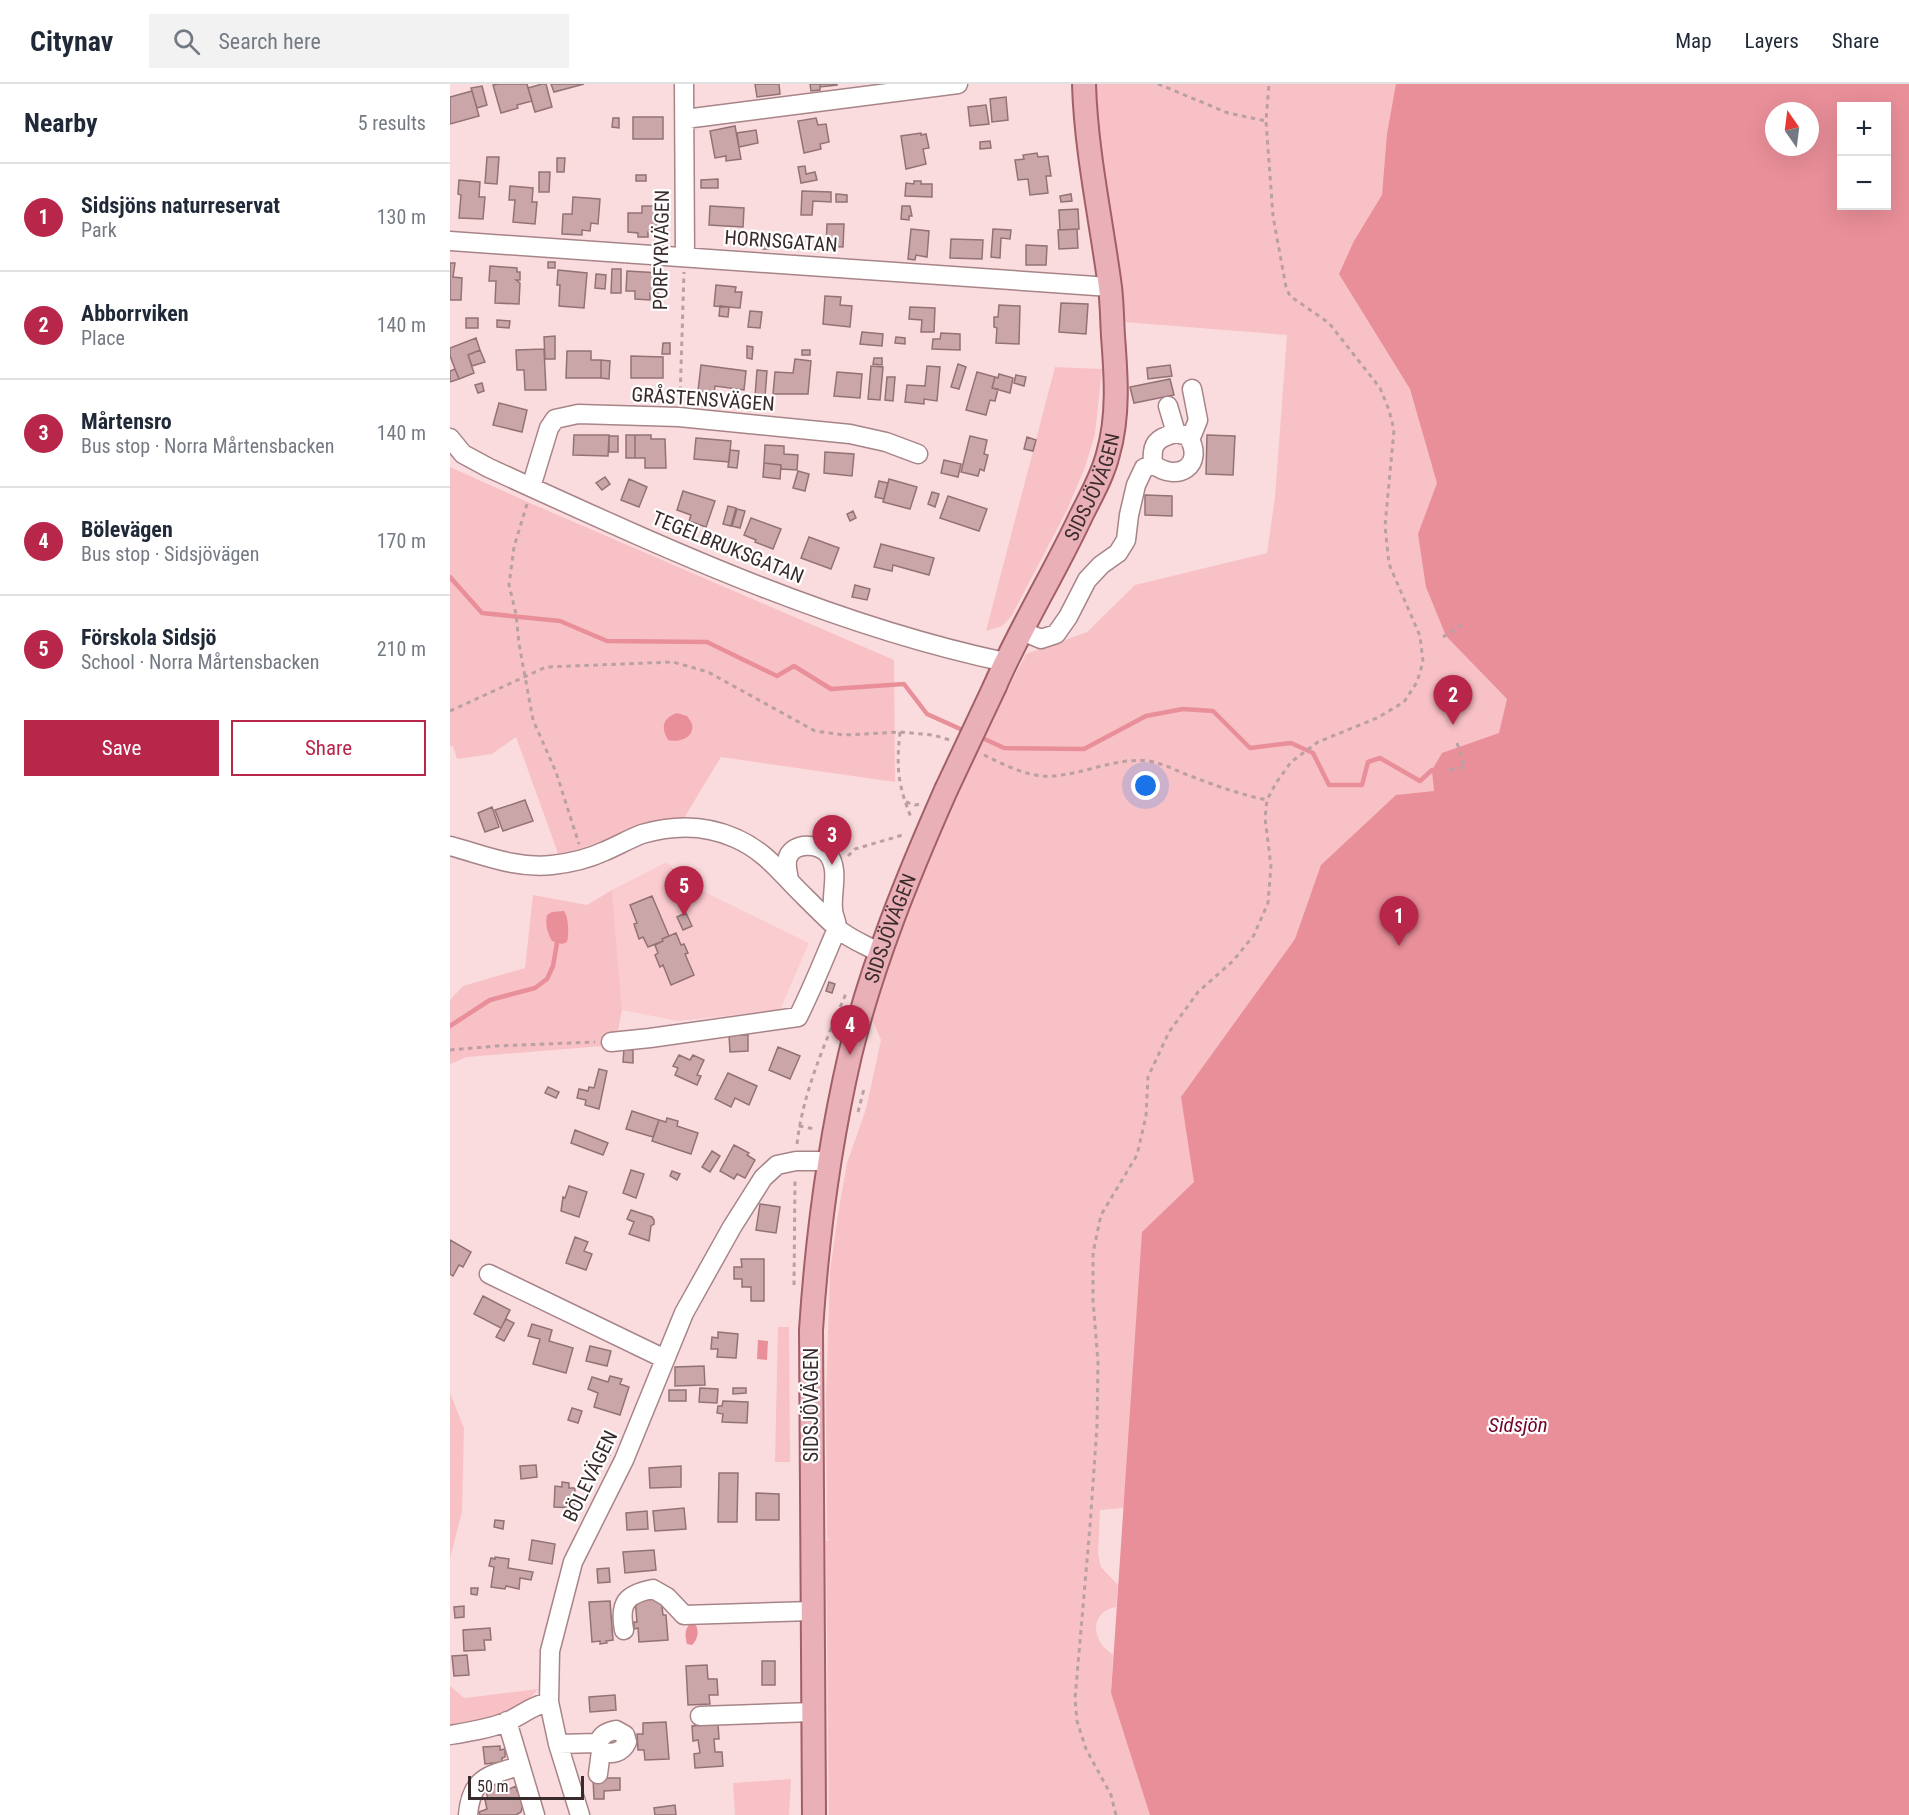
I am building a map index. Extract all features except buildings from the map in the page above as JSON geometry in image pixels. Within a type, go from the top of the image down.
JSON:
[{"type":"main road","name":"SIDSJÖVÄGEN","points":[[814,1815],[811,1330],[815,1272],[829,1161],[850,1055],[880,953],[916,856],[1005,662],[1066,549],[1096,486],[1108,454],[1114,426],[1116,377],[1110,287],[1089,154],[1084,112],[1084,84]]},
{"type":"street","name":"PORFYRVÄGEN","points":[[684,84],[685,256]]},
{"type":"street","points":[[685,118],[958,84]]},
{"type":"street","name":"HORNSGATAN","points":[[450,241],[1110,287]]},
{"type":"street","points":[[1183,437],[1198,420],[1192,389]]},
{"type":"street","points":[[1168,406],[1183,437],[1193,446],[1194,456],[1190,465],[1182,472],[1172,473],[1161,470],[1153,464],[1151,450],[1156,442],[1164,436],[1183,437]]},
{"type":"street","name":"GRÅSTENSVÄGEN","points":[[531,488],[549,428],[555,419],[578,414],[679,417],[850,434],[886,442],[918,454]]},
{"type":"street","name":"TEGELBRUKSGATAN","points":[[450,438],[463,454],[531,488],[702,562],[831,613],[906,638],[1005,662]]},
{"type":"street","points":[[1022,631],[1041,639],[1056,634],[1068,617],[1087,580],[1101,565],[1125,557],[1129,515],[1136,485],[1144,468],[1153,464]]},
{"type":"street","points":[[450,846],[503,862],[553,865],[583,859],[641,835],[660,830],[701,828],[736,838],[758,850],[771,860],[837,928],[880,953]]},
{"type":"street","points":[[611,1042],[798,1017],[837,928],[832,907],[834,878],[828,854],[820,848],[811,846],[801,846],[793,850],[787,863],[789,880]]},
{"type":"street","name":"BÖLEVÄGEN","points":[[580,1815],[558,1744],[549,1702],[550,1651],[573,1562],[624,1460],[684,1313],[732,1227],[764,1178],[777,1165],[784,1162],[807,1160],[829,1161]]},
{"type":"street","points":[[489,1274],[665,1359]]},
{"type":"street","points":[[624,1630],[622,1617],[625,1602],[636,1592],[653,1589],[667,1598],[684,1615],[812,1611]]},
{"type":"street","points":[[450,1735],[476,1731],[507,1721],[536,1705],[549,1702]]},
{"type":"street","points":[[700,1716],[813,1712]]},
{"type":"street","points":[[507,1721],[535,1815]]},
{"type":"street","points":[[558,1744],[599,1747],[598,1774]]},
{"type":"street","points":[[468,1815],[469,1801],[477,1784],[495,1773],[520,1766]]},
{"type":"path","points":[[1158,84],[1228,113],[1266,121]]},
{"type":"path","points":[[1116,1815],[1111,1795],[1086,1749],[1077,1721],[1075,1698],[1097,1426],[1098,1362],[1093,1300],[1093,1253],[1101,1215],[1137,1155],[1146,1116],[1148,1077],[1169,1032],[1198,992],[1233,961],[1254,935],[1268,903],[1271,866],[1265,818],[1267,800],[1291,762],[1318,742],[1377,718],[1404,702],[1417,682],[1424,662],[1420,636],[1389,564],[1385,526],[1394,430],[1389,410],[1380,388],[1329,323],[1290,296],[1286,287],[1273,216],[1266,121],[1269,85]]},
{"type":"path","name":"PORFYRVÄGEN","points":[[679,417],[685,256]]},
{"type":"path","points":[[531,488],[514,547],[509,585],[516,614],[533,720],[556,772],[583,859]]},
{"type":"path","points":[[1443,637],[1462,625]]},
{"type":"path","points":[[450,711],[546,667],[673,662],[708,672],[815,730],[844,735],[900,732],[933,735],[958,744]]},
{"type":"path","points":[[900,732],[897,761],[899,784],[914,828]]},
{"type":"path","points":[[1450,770],[1465,767],[1456,741]]},
{"type":"path","points":[[976,752],[1024,773],[1052,777],[1125,761],[1148,761],[1170,766],[1194,778],[1267,800]]},
{"type":"path","points":[[905,801],[915,805],[921,804]]},
{"type":"path","points":[[845,858],[855,849],[904,835],[909,831]]},
{"type":"path","points":[[450,1050],[611,1042]]},
{"type":"shaded area","name":"Sidsjön","points":[[1096,84],[1909,84],[1909,1815],[829,1815],[826,1541],[830,1539],[827,1539],[826,1398],[830,1271],[847,1163],[866,1109],[881,1040],[863,999],[915,893],[960,781],[1026,654],[1087,632],[1135,585],[1267,553],[1275,497],[1287,335],[1124,322],[1118,260],[1095,106]],"holes":[[[1133,1507],[1146,1799],[1111,1693],[1113,1655],[1102,1645],[1096,1632],[1100,1616],[1116,1607],[1118,1585],[1101,1567],[1098,1554],[1100,1510]]]},
{"type":"shaded area","points":[[1055,367],[1102,369],[1095,434],[1085,467],[1067,510],[1011,617],[1002,626],[986,631]]},
{"type":"shaded area","points":[[450,467],[894,660],[895,782],[721,757],[684,818],[661,821],[559,856],[516,737],[492,754],[457,759],[453,746],[450,746]]},
{"type":"shaded area","points":[[667,862],[688,884],[809,943],[780,1010],[678,1021],[622,1010],[612,890]]},
{"type":"shaded area","points":[[612,890],[622,1010],[615,1045],[467,1057],[450,1064],[450,1000],[463,986],[525,968],[533,895],[587,905]]},
{"type":"shaded area","points":[[778,1327],[789,1327],[790,1462],[775,1462]]},
{"type":"shaded area","points":[[450,1393],[464,1428],[462,1512],[450,1558]]},
{"type":"shaded area","points":[[450,1686],[464,1698],[538,1689],[531,1697],[510,1710],[450,1728]]},
{"type":"shaded area","points":[[791,1779],[789,1815],[735,1815],[733,1783]]},
{"type":"water","name":"Sidsjön","points":[[1396,84],[1909,84],[1909,1815],[1150,1815],[1111,1693],[1142,1232],[1194,1182],[1181,1097],[1295,939],[1321,865],[1396,795],[1434,791],[1432,770],[1442,753],[1499,733],[1507,699],[1446,636],[1426,587],[1418,534],[1437,483],[1410,389],[1339,274],[1354,241],[1382,195],[1387,134]]},
{"type":"water","points":[[677,713],[687,716],[692,724],[691,733],[681,740],[668,740],[664,724],[668,718]]},
{"type":"water","points":[[564,911],[568,922],[568,935],[567,942],[562,944],[552,941],[546,919],[547,915],[552,912]]},
{"type":"water","points":[[758,1340],[768,1341],[767,1360],[757,1359]]},
{"type":"water","points":[[691,1623],[696,1625],[698,1631],[692,1645],[687,1644],[686,1635],[686,1630]]},
{"type":"waterway","points":[[450,577],[482,613],[560,621],[607,641],[707,642],[777,676],[794,666],[831,689],[904,684],[927,714],[967,732]]},
{"type":"waterway","points":[[978,736],[1004,748],[1084,749],[1146,716],[1183,709],[1213,711],[1250,748],[1291,743],[1313,753],[1329,785],[1362,785],[1368,762],[1380,758],[1420,781],[1432,770]]},
{"type":"waterway","points":[[450,1026],[490,1000],[535,988],[547,979],[553,966],[557,943]]},
{"type":"place","name":"Abborrviken","points":[[1453,725]]},
{"type":"place","name":"Mårtensro","points":[[832,865]]},
{"type":"place","name":"Förskola Sidsjö","points":[[684,916]]},
{"type":"place","name":"Sidsjöns naturreservat","points":[[1399,946]]},
{"type":"place","name":"Bölevägen","points":[[850,1055]]}]
